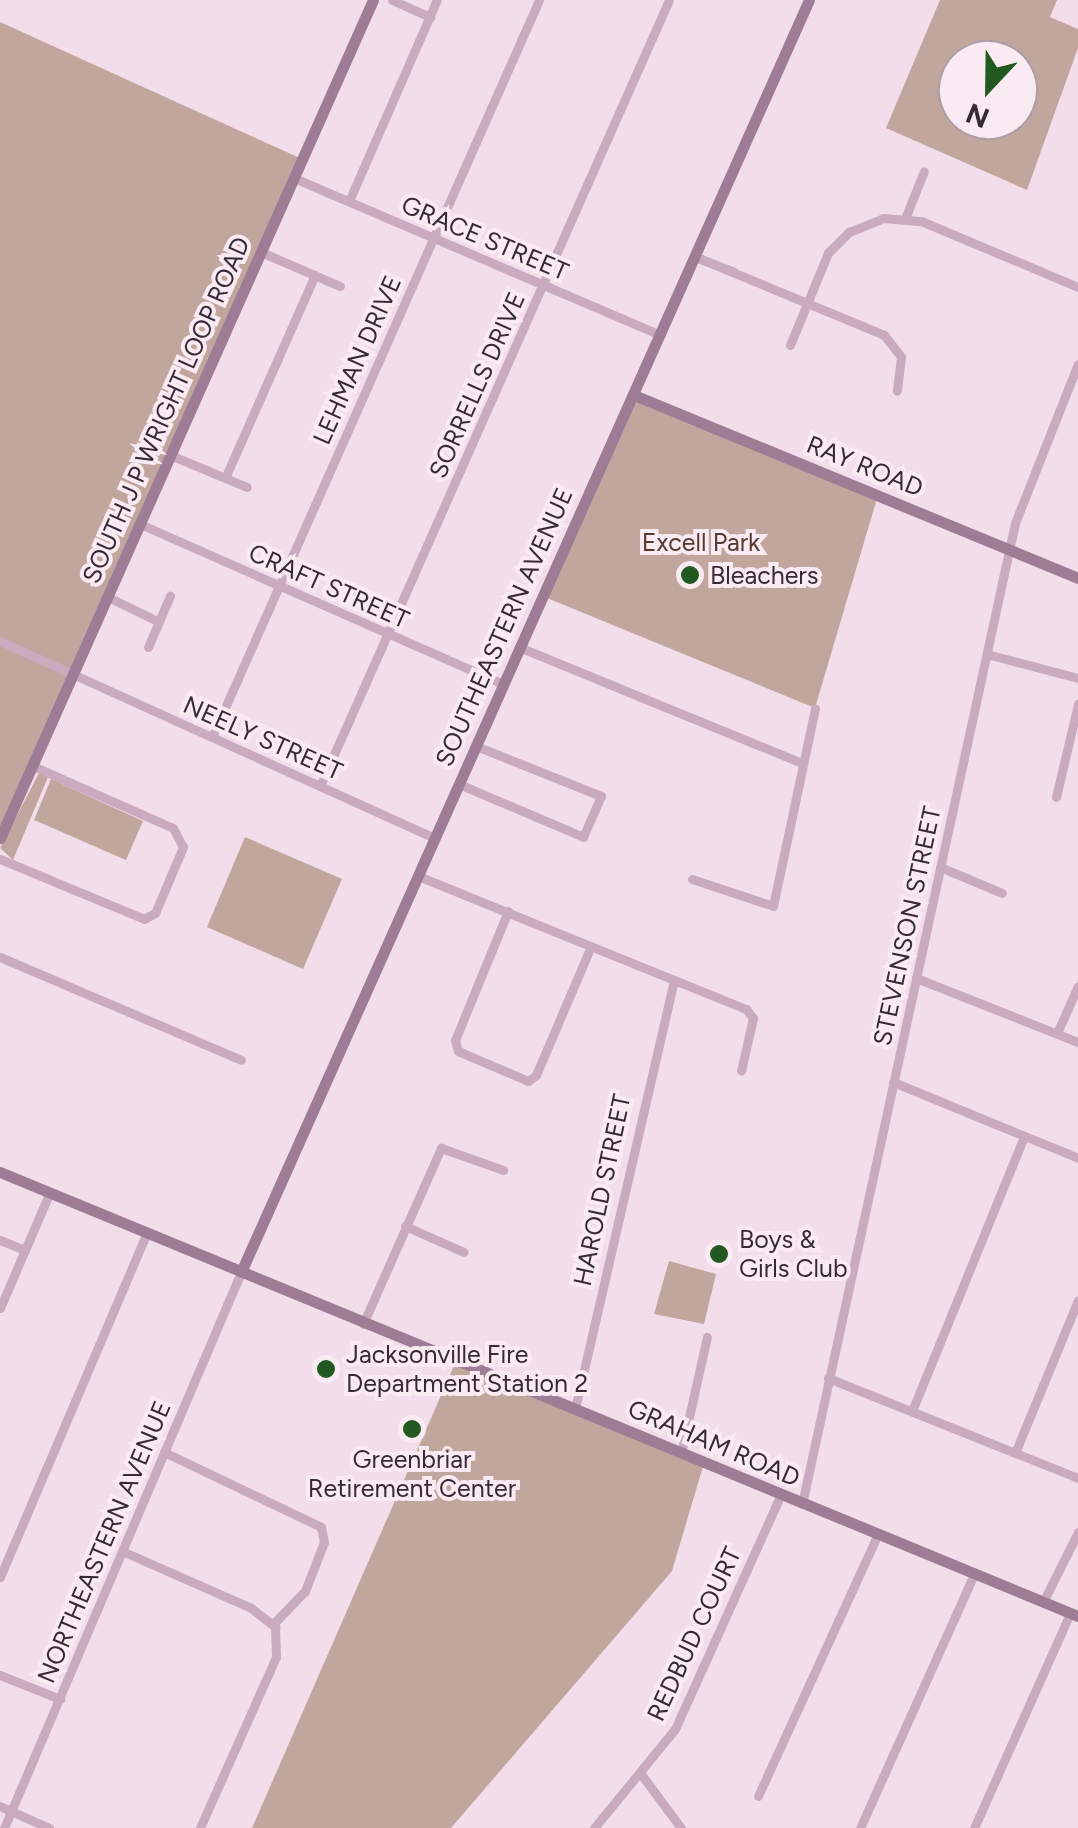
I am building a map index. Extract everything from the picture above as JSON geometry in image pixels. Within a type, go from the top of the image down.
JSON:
[{"type":"main road","name":"SOUTH J P WRIGHT LOOP ROAD","points":[[0,838],[373,0]]},
{"type":"main road","name":"SOUTHEASTERN AVENUE","points":[[241,1272],[809,0]]},
{"type":"main road","name":"RAY ROAD","points":[[634,395],[1078,578]]},
{"type":"main road","name":"GRAHAM ROAD","points":[[0,1172],[1074,1614]]},
{"type":"street","points":[[392,0],[430,17]]},
{"type":"street","points":[[349,201],[437,0]]},
{"type":"street","name":"LEHMAN DRIVE","points":[[212,737],[538,0]]},
{"type":"street","name":"SORRELLS DRIVE","points":[[320,786],[669,0]]},
{"type":"street","points":[[906,216],[924,171]]},
{"type":"street","name":"GRACE STREET","points":[[294,178],[661,335]]},
{"type":"street","points":[[790,345],[806,303],[838,242],[870,222],[906,216],[1078,287]]},
{"type":"street","points":[[261,252],[340,286]]},
{"type":"street","points":[[696,257],[891,341],[903,366],[898,392]]},
{"type":"street","points":[[225,478],[315,275]]},
{"type":"street","name":"STEVENSON STREET","points":[[802,1504],[1010,550],[1078,364]]},
{"type":"street","points":[[170,454],[247,487]]},
{"type":"street","name":"CRAFT STREET","points":[[140,524],[503,684]]},
{"type":"street","points":[[148,647],[170,596]]},
{"type":"street","points":[[108,597],[159,622]]},
{"type":"street","name":"NEELY STREET","points":[[0,641],[435,838]]},
{"type":"street","points":[[520,647],[802,764]]},
{"type":"street","points":[[987,654],[1078,678]]},
{"type":"street","points":[[1056,797],[1078,704]]},
{"type":"street","points":[[692,878],[760,906],[773,906],[815,708]]},
{"type":"street","points":[[459,784],[583,838],[601,796],[476,746]]},
{"type":"street","points":[[0,858],[144,919],[154,913],[184,848],[173,828],[34,766]]},
{"type":"street","points":[[940,867],[1002,894]]},
{"type":"street","points":[[418,876],[746,1009],[752,1027],[742,1071]]},
{"type":"street","points":[[508,912],[455,1040],[458,1051],[528,1081],[536,1075],[591,946]]},
{"type":"street","points":[[0,957],[242,1060]]},
{"type":"street","points":[[916,978],[1078,1042]]},
{"type":"street","name":"HAROLD STREET","points":[[575,1409],[674,981]]},
{"type":"street","points":[[1057,1033],[1078,986]]},
{"type":"street","points":[[893,1082],[1078,1158]]},
{"type":"street","points":[[912,1411],[1024,1136]]},
{"type":"street","points":[[363,1324],[436,1157],[450,1146],[503,1170]]},
{"type":"street","points":[[0,1308],[48,1194]]},
{"type":"street","points":[[405,1226],[464,1252]]},
{"type":"street","points":[[0,1577],[147,1232]]},
{"type":"street","points":[[0,1240],[25,1250]]},
{"type":"street","name":"NORTHEASTERN AVENUE","points":[[4,1828],[241,1272]]},
{"type":"street","points":[[1015,1452],[1078,1300]]},
{"type":"street","points":[[682,1453],[706,1337]]},
{"type":"street","points":[[828,1378],[1078,1478]]},
{"type":"street","points":[[164,1452],[321,1527],[324,1542],[304,1590],[273,1624],[276,1657],[200,1828]]},
{"type":"street","name":"REDBUD COURT","points":[[594,1828],[674,1729],[780,1496]]},
{"type":"street","points":[[1044,1602],[1078,1532]]},
{"type":"street","points":[[758,1796],[878,1534]]},
{"type":"street","points":[[122,1550],[273,1624]]},
{"type":"street","points":[[860,1828],[974,1574]]},
{"type":"street","points":[[974,1828],[1074,1614]]},
{"type":"street","points":[[0,1675],[60,1699]]},
{"type":"street","points":[[641,1774],[681,1828]]},
{"type":"street","points":[[0,1806],[49,1828]]},
{"type":"green space","points":[[940,0],[1057,0],[1050,17],[1078,29],[1078,48],[1027,190],[886,128]]},
{"type":"green space","points":[[0,22],[302,159],[0,838]]},
{"type":"green space","name":"Excell Park","points":[[634,395],[878,495],[815,708],[542,596]]},
{"type":"green space","points":[[39,773],[48,777],[13,860],[0,848]]},
{"type":"green space","points":[[51,779],[143,821],[126,860],[34,820]]},
{"type":"green space","points":[[245,837],[342,879],[303,969],[207,927]]},
{"type":"green space","points":[[669,1261],[716,1274],[704,1324],[654,1314]]},
{"type":"green space","points":[[456,1361],[704,1463],[672,1571],[451,1828],[252,1828]]},
{"type":"place","name":"Bleachers","points":[[690,575]]},
{"type":"place","name":"Boys & Girls Club","points":[[719,1254]]},
{"type":"place","name":"Jacksonville Fire Department Station 2","points":[[326,1369]]},
{"type":"place","name":"Greenbriar Retirement Center","points":[[412,1429]]}]
